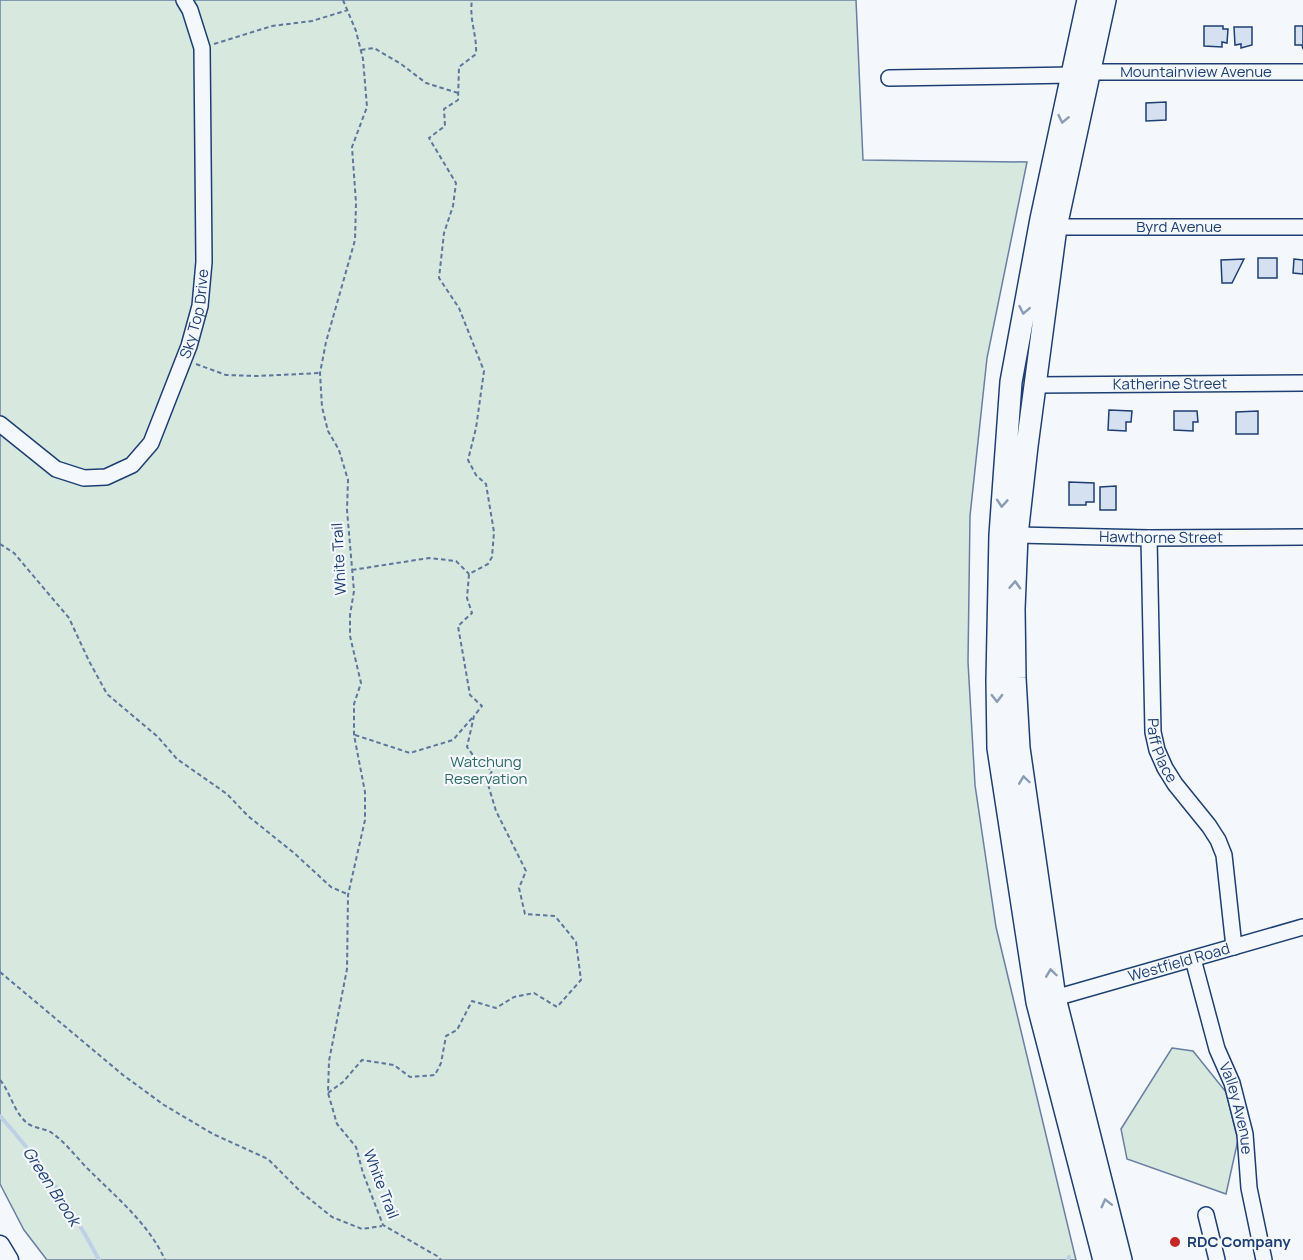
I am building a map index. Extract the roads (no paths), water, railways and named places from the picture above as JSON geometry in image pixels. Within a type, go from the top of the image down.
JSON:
[{"type":"highway","points":[[1088,0],[1081,74],[1056,227],[1017,536],[1014,609],[1015,678],[1019,748],[1055,998],[1120,1260]]},
{"type":"highway","points":[[1104,1260],[1037,1002],[998,748],[997,680],[1000,535],[1011,382],[1041,219],[1081,74],[1105,0]]},
{"type":"main road","points":[[0,1245],[9,1260]]},
{"type":"street","name":"Sky Top Drive","points":[[0,424],[56,470],[84,478],[106,477],[132,465],[151,443],[184,360],[200,306],[204,262],[202,48],[190,10],[184,0]]},
{"type":"street","name":"Mountainview Avenue","points":[[889,78],[1303,72]]},
{"type":"street","name":"Byrd Avenue","points":[[1056,227],[1303,227]]},
{"type":"street","name":"Katherine Street","points":[[1036,385],[1303,383]]},
{"type":"street","name":"Hawthorne Street","points":[[1017,536],[1303,537]]},
{"type":"street","name":"Paff Place","points":[[1149,538],[1153,732],[1156,750],[1175,784],[1209,826],[1221,847],[1224,855],[1234,947]]},
{"type":"street","name":"Westfield Road","points":[[1055,998],[1303,927]]},
{"type":"street","name":"Valley Avenue","points":[[1193,959],[1217,1049],[1232,1083],[1245,1134],[1249,1188],[1264,1260]]},
{"type":"street","points":[[1206,1215],[1217,1260]]},
{"type":"waterway","name":"Green Brook","points":[[0,1116],[54,1185],[99,1260]]},
{"type":"place","name":"RDC Company","points":[[1175,1242]]},
{"type":"park label","name":"Watchung Reservation","points":[[486,770]]}]
